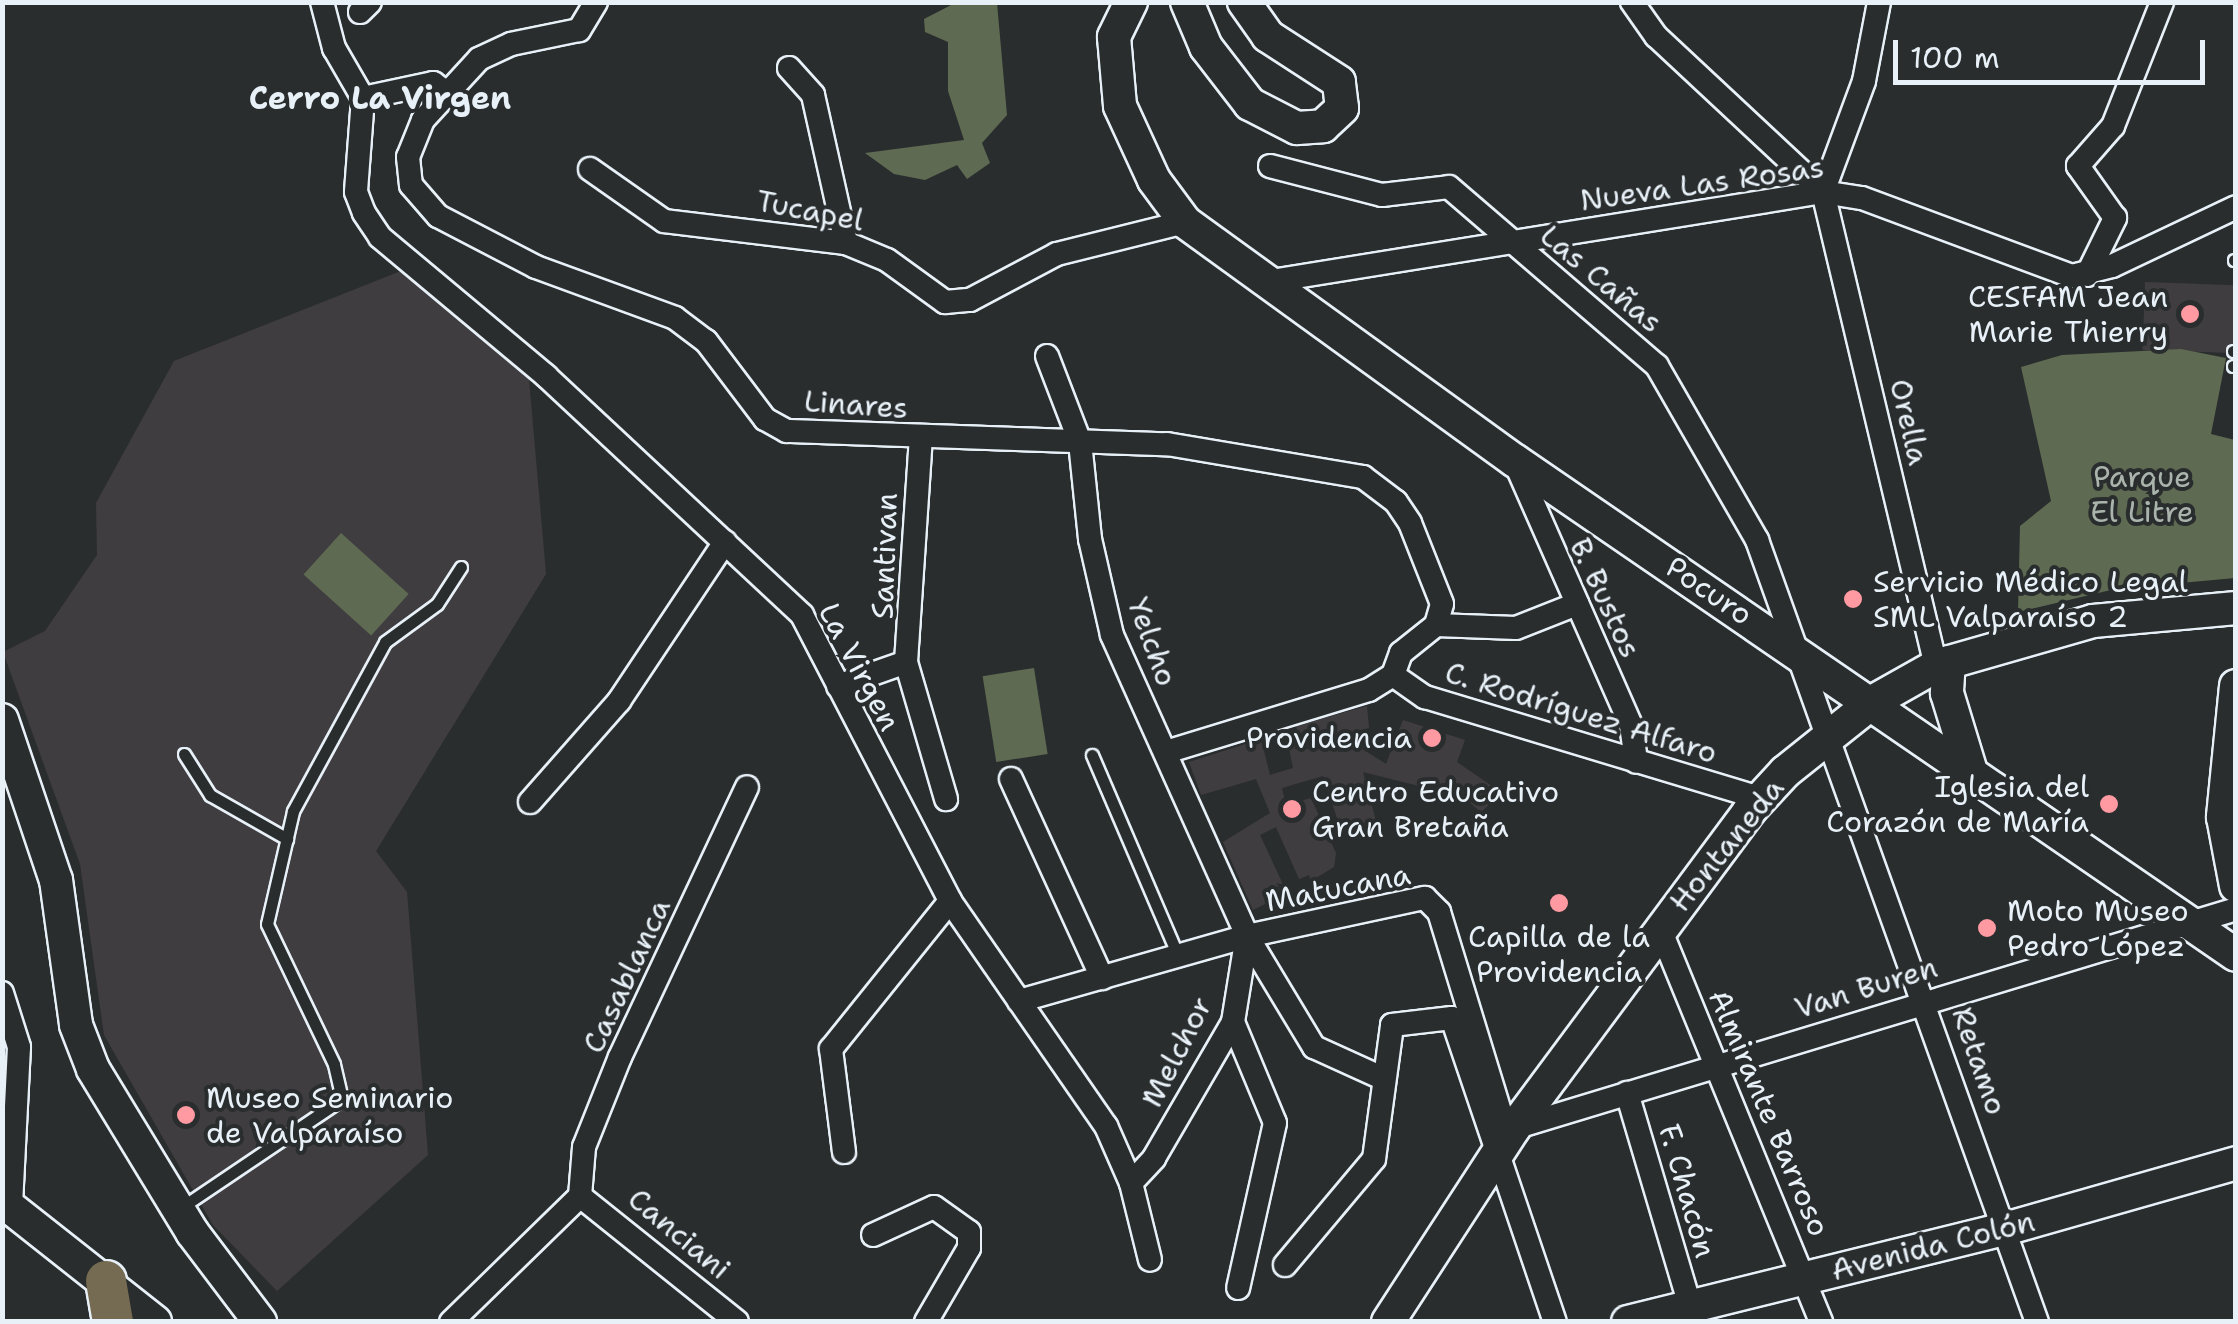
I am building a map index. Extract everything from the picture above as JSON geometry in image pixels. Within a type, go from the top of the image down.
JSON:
[{"type":"highway","points":[[106,1281],[113,1322]]},
{"type":"street","points":[[322,2],[334,48],[363,98],[433,83],[446,92]]},
{"type":"street","name":"Linares","points":[[596,2],[580,30],[493,50],[446,92],[423,120],[408,158],[411,186],[438,216],[536,267],[675,318],[706,341],[765,419],[788,431],[920,440],[1167,444],[1362,477],[1396,502],[1422,545],[1442,604],[1436,625]]},
{"type":"street","name":"Pocuro","points":[[1131,2],[1114,38],[1120,106],[1154,180],[1185,222],[1514,460],[1874,702],[2236,954]]},
{"type":"street","points":[[1187,2],[1206,47],[1250,104],[1297,128],[1324,126],[1342,108],[1339,82],[1268,36],[1244,2]]},
{"type":"street","points":[[1632,2],[1656,36],[1823,192],[1864,81],[1879,2]]},
{"type":"street","points":[[2087,275],[2115,218],[2078,166],[2114,126],[2162,2]]},
{"type":"street","points":[[790,68],[813,95],[846,243]]},
{"type":"street","name":"La Virgen","points":[[363,98],[356,192],[380,237],[546,376],[802,615],[950,901],[1106,1126],[1131,1182],[1150,1260]]},
{"type":"street","name":"Las Cañas","points":[[1270,166],[1382,195],[1449,188],[1657,366],[1757,540],[1800,652]]},
{"type":"street","name":"Tucapel","points":[[590,169],[664,221],[846,243],[886,260],[945,302],[970,300],[1057,254],[1185,222]]},
{"type":"street","name":"Nueva Las Rosas","points":[[1271,281],[1823,192],[1862,198],[2053,274],[2087,275]]},
{"type":"street","name":"Orella","points":[[1823,192],[1942,664]]},
{"type":"street","points":[[2087,275],[2236,206]]},
{"type":"street","name":"Yelcho","points":[[1047,356],[1080,442],[1090,539],[1112,635],[1248,936],[1314,1047],[1382,1078]]},
{"type":"street","name":"Santivan","points":[[838,686],[906,662],[920,440]]},
{"type":"street","name":"B. Bustos","points":[[1514,460],[1630,725],[1636,762]]},
{"type":"street","points":[[530,802],[619,701],[725,542]]},
{"type":"street","points":[[1166,752],[1370,690],[1392,675],[1401,653],[1436,625],[1516,628],[1576,604]]},
{"type":"street","name":"Hontaneda","points":[[1388,1322],[1505,1142],[1660,928],[1759,798],[1830,734],[1874,702],[1942,664],[2093,621],[2236,608]]},
{"type":"street","name":"Retamo","points":[[1800,652],[2038,1322]]},
{"type":"street","points":[[906,662],[946,798]]},
{"type":"street","points":[[1942,664],[1970,768]]},
{"type":"street","name":"C. Rodríguez Alfaro","points":[[1392,675],[1425,697],[1759,798]]},
{"type":"street","points":[[2236,686],[2223,817],[2236,886]]},
{"type":"street","points":[[2,720],[56,880],[76,1025],[93,1070],[178,1209],[260,1322]]},
{"type":"street","points":[[1010,779],[1102,978]]},
{"type":"street","name":"Casablanca","points":[[580,1196],[578,1171],[598,1111],[746,787]]},
{"type":"street","points":[[844,1152],[832,1049],[950,901]]},
{"type":"street","name":"Matucana","points":[[1020,1001],[1248,936],[1433,902],[1501,1115],[1505,1142]]},
{"type":"street","name":"Van Buren","points":[[1505,1142],[1628,1093],[1715,1064],[2236,909]]},
{"type":"street","name":"Almirante Barroso","points":[[1660,928],[1822,1322]]},
{"type":"street","name":"Melchor","points":[[1131,1182],[1154,1158],[1233,1022],[1248,936]]},
{"type":"street","points":[[2,993],[19,1047],[7,1204],[155,1322]]},
{"type":"street","points":[[1285,1264],[1374,1158],[1392,1025],[1452,1018],[1505,1142],[1555,1322]]},
{"type":"street","points":[[1233,1022],[1275,1123],[1238,1288]]},
{"type":"street","name":"F. Chacón","points":[[1628,1093],[1690,1306]]},
{"type":"street","name":"Avenida Colón","points":[[1628,1322],[2005,1229],[2236,1163]]},
{"type":"street","points":[[451,1322],[580,1196]]},
{"type":"street","name":"Canciani","points":[[580,1196],[737,1322]]},
{"type":"street","points":[[873,1235],[934,1207],[969,1232],[969,1248],[926,1322]]},
{"type":"street","points":[[237,1286],[274,1322]]},
{"type":"lane","points":[[178,1209],[342,1099],[334,1064],[267,924],[293,811],[385,642],[437,604],[461,567]]},
{"type":"lane","points":[[184,754],[210,795],[287,840]]},
{"type":"lane","points":[[1092,755],[1178,956]]},
{"type":"shaded area","points":[[401,271],[528,368],[546,574],[376,851],[407,892],[428,1155],[277,1291],[213,1225],[104,1035],[80,864],[3,652],[45,631],[97,555],[96,503],[174,361]]},
{"type":"shaded area","name":"CESFAM Jean Marie Thierry","points":[[2145,282],[2235,285],[2233,353],[2143,350]]},
{"type":"shaded area","name":"Centro Educativo Gran Bretaña","points":[[1367,706],[1369,728],[1334,737],[1338,752],[1359,747],[1386,764],[1403,720],[1465,740],[1457,762],[1502,793],[1481,812],[1463,797],[1363,772],[1377,825],[1343,836],[1323,776],[1282,788],[1286,805],[1311,798],[1336,853],[1334,867],[1311,881],[1309,875],[1299,879],[1276,827],[1260,835],[1287,893],[1253,910],[1223,842],[1270,813],[1256,779],[1201,795],[1189,762],[1261,739],[1270,775],[1293,768],[1289,748],[1301,744],[1296,726]]},
{"type":"green space","points":[[955,3],[997,3],[1007,115],[982,143],[990,163],[967,179],[957,165],[925,180],[894,174],[865,153],[964,140],[948,91],[948,42],[925,32],[924,19]]},
{"type":"green space","name":"Parque El Litre","points":[[2181,349],[2226,358],[2211,434],[2235,440],[2235,578],[2115,589],[2018,612],[2020,526],[2051,501],[2021,367],[2062,355]]},
{"type":"green space","points":[[341,533],[409,594],[371,636],[304,575]]},
{"type":"green space","points":[[1034,668],[1048,754],[996,762],[983,676]]},
{"type":"place","name":"CESFAM Jean Marie Thierry","points":[[2190,314]]},
{"type":"place","name":"Servicio Médico Legal SML Valparaíso 2","points":[[1853,599]]},
{"type":"place","name":"Providencia","points":[[1432,738]]},
{"type":"place","name":"Iglesia del Corazón de María","points":[[2109,804]]},
{"type":"place","name":"Centro Educativo Gran Bretaña","points":[[1292,809]]},
{"type":"place","name":"Capilla de la Providencia","points":[[1559,903]]},
{"type":"place","name":"Moto Museo Pedro López","points":[[1987,928]]},
{"type":"place","name":"Museo Seminario de Valparaíso","points":[[186,1115]]},
{"type":"district","name":"Cerro La Virgen","points":[[380,98]]}]
